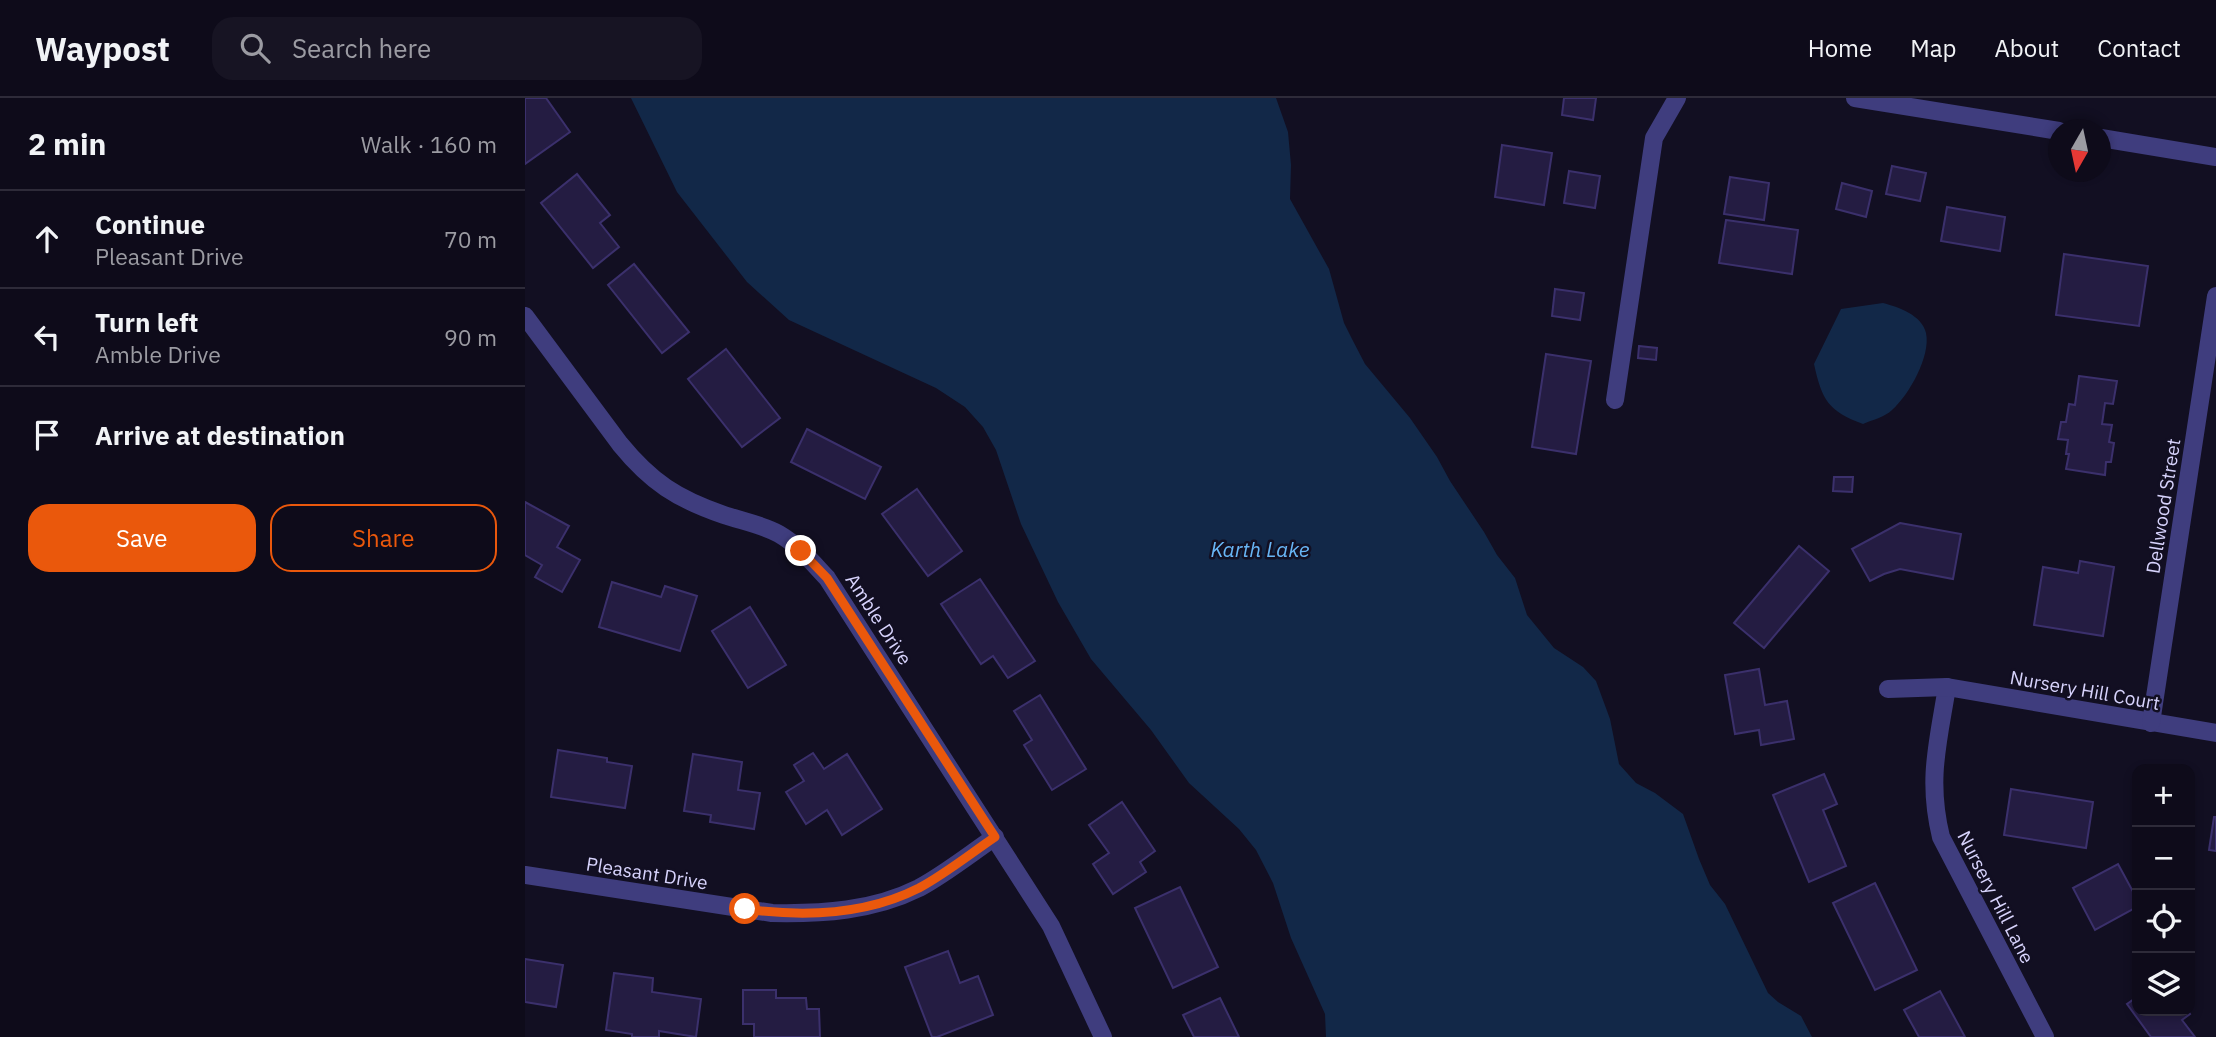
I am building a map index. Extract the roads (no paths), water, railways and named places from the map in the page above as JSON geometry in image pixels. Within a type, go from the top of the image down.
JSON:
[{"type":"street","points":[[1615,400],[1654,138],[1677,98]]},
{"type":"street","points":[[1855,98],[2048,129]]},
{"type":"street","points":[[2111,140],[2216,157]]},
{"type":"street","name":"Dellwood Street","points":[[2151,723],[2216,296]]},
{"type":"street","name":"Amble Drive","points":[[525,316],[620,444],[661,486],[689,503],[779,534],[801,551],[827,578],[1051,926],[1103,1037]]},
{"type":"street","name":"Nursery Hill Court","points":[[1888,690],[1947,687],[2216,733]]},
{"type":"street","name":"Nursery Hill Lane","points":[[1947,687],[1933,770],[1934,809],[1941,837],[2045,1037]]},
{"type":"street","name":"Pleasant Drive","points":[[525,875],[759,911],[811,914],[850,910],[919,888],[995,837]]},
{"type":"water","name":"Karth Lake","points":[[631,98],[1276,98],[1288,132],[1290,199],[1329,269],[1344,323],[1365,364],[1410,418],[1437,457],[1497,555],[1515,578],[1527,615],[1554,648],[1583,667],[1596,681],[1610,719],[1619,764],[1636,783],[1655,793],[1683,814],[1710,885],[1725,904],[1768,993],[1801,1016],[1812,1037],[1326,1037],[1325,1014],[1291,938],[1273,883],[1256,850],[1239,829],[1189,783],[1151,730],[1091,659],[1058,602],[1021,524],[996,450],[983,427],[965,407],[936,388],[789,320],[747,282],[677,192]]},
{"type":"water","points":[[1883,303],[1920,321],[1927,342],[1922,364],[1899,403],[1886,415],[1863,424],[1842,414],[1828,403],[1820,387],[1814,364],[1841,309]]}]
